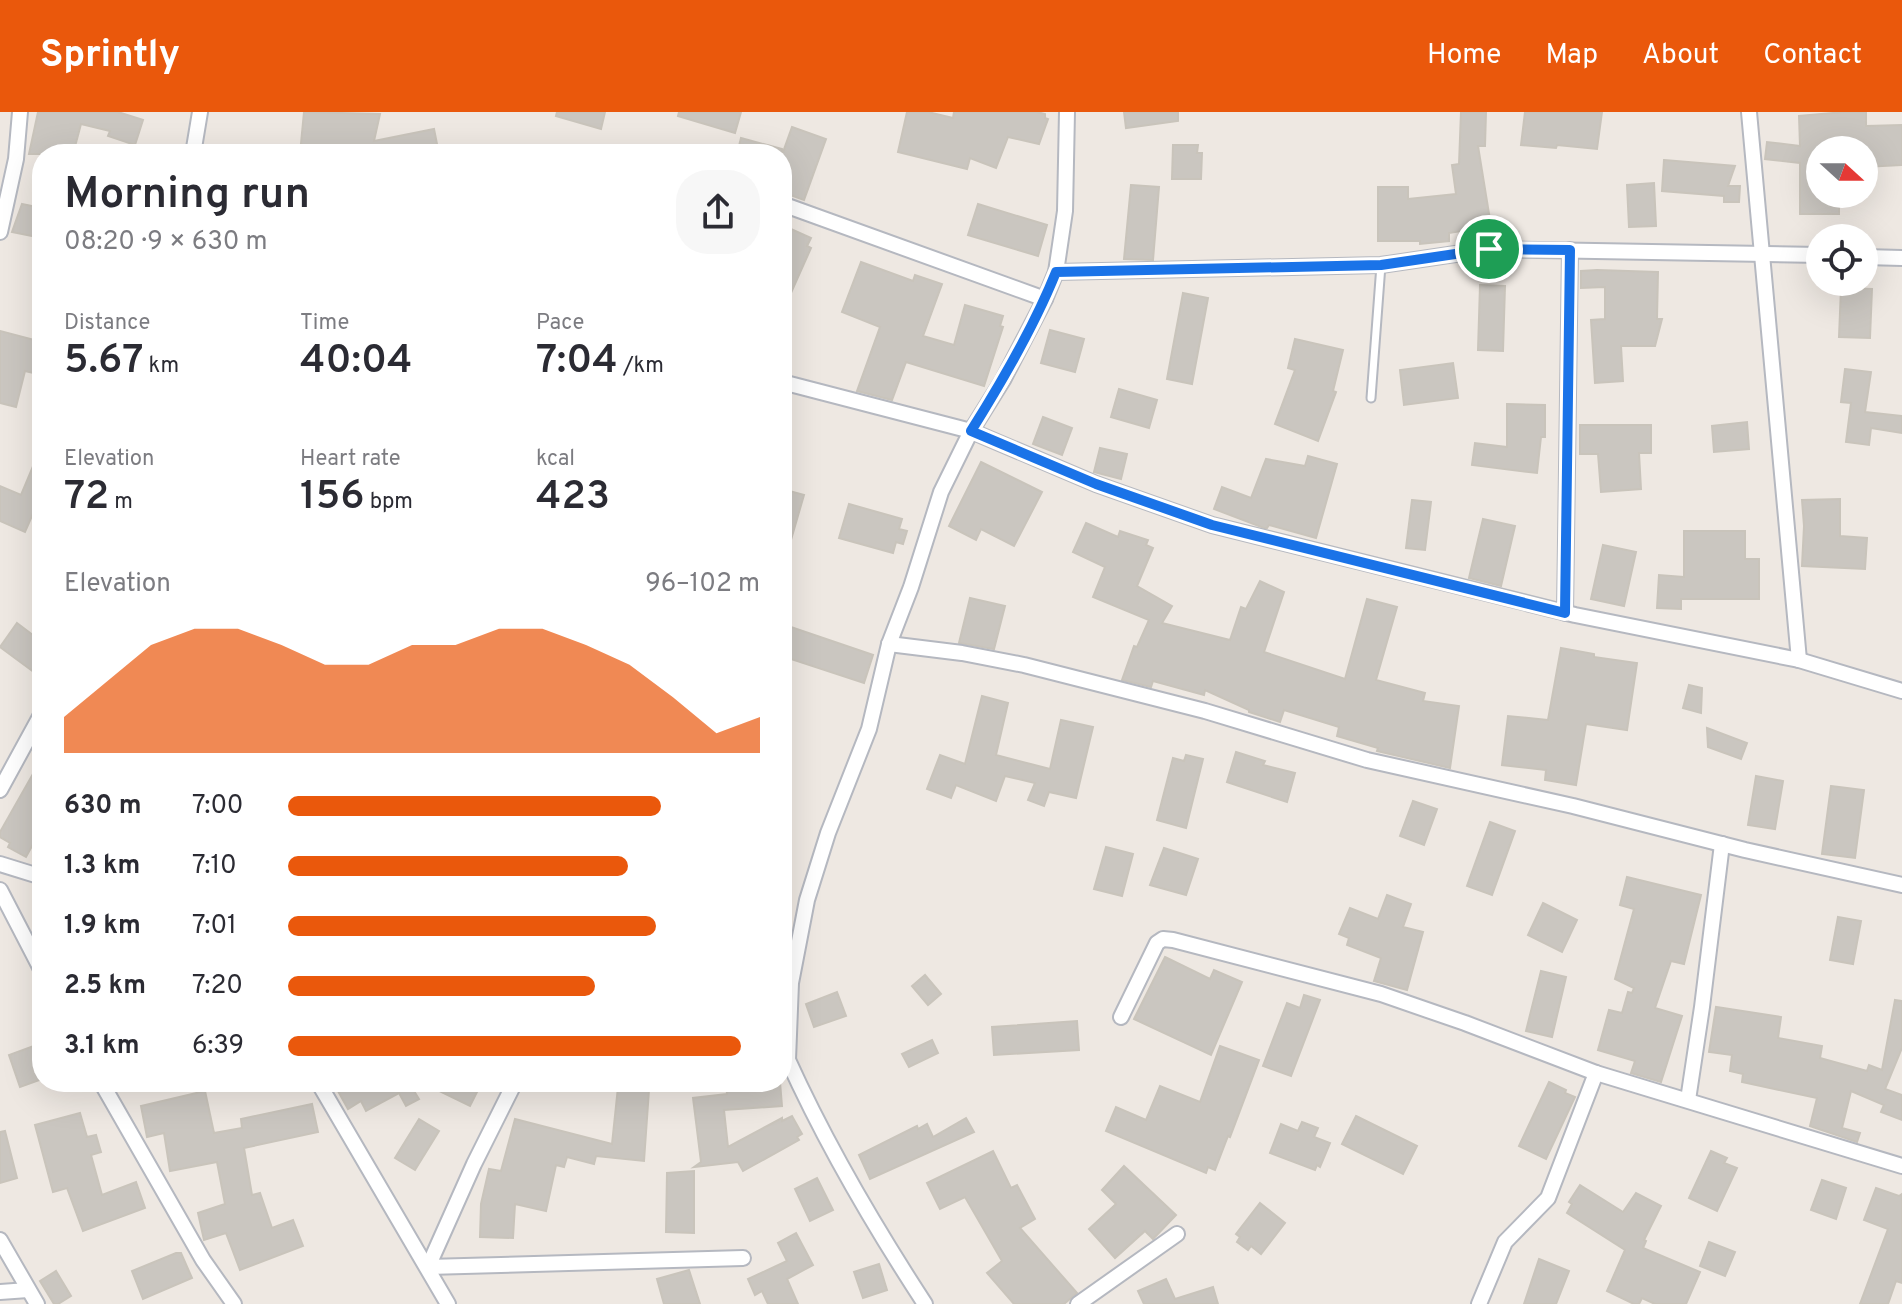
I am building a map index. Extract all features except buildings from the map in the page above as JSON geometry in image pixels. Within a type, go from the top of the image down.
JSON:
[{"type":"street","points":[[0,232],[16,159],[20,112]]},
{"type":"street","points":[[195,144],[200,112]]},
{"type":"street","points":[[1749,112],[1799,660]]},
{"type":"street","points":[[792,978],[807,900],[828,833],[869,729],[889,644],[941,492],[971,431],[1003,380],[1056,272],[1065,211],[1064,113]]},
{"type":"street","points":[[792,208],[1045,299]]},
{"type":"street","points":[[1056,272],[1381,265],[1489,249],[1806,255]]},
{"type":"street","points":[[1565,613],[1570,250]]},
{"type":"street","points":[[1878,257],[1902,258]]},
{"type":"street","points":[[792,385],[971,431],[1096,484],[1212,525],[1565,613],[1799,660],[1902,691]]},
{"type":"street","points":[[889,644],[962,653],[1039,669],[1205,711],[1367,760],[1902,885]]},
{"type":"street","points":[[0,790],[32,731]]},
{"type":"street","points":[[1688,1100],[1722,844]]},
{"type":"street","points":[[0,864],[32,874]]},
{"type":"street","points":[[0,890],[32,952]]},
{"type":"street","points":[[1121,1017],[1157,943],[1163,939],[1173,940],[1381,994],[1596,1073],[1902,1166]]},
{"type":"street","points":[[792,1073],[899,1264],[925,1304]]},
{"type":"street","points":[[1479,1304],[1505,1242],[1548,1198],[1596,1073]]},
{"type":"street","points":[[107,1092],[203,1260],[234,1304]]},
{"type":"street","points":[[324,1092],[448,1304]]},
{"type":"street","points":[[428,1267],[510,1092]]},
{"type":"street","points":[[1078,1304],[1177,1234]]},
{"type":"street","points":[[0,1240],[37,1304]]},
{"type":"street","points":[[428,1267],[743,1258]]},
{"type":"street","points":[[0,1292],[28,1290]]},
{"type":"lane","points":[[1371,398],[1381,265]]},
{"type":"route","points":[[1489,249],[1570,250],[1565,613],[1212,525],[1096,484],[971,431],[1003,380],[1056,272],[1381,265],[1489,249]]}]
